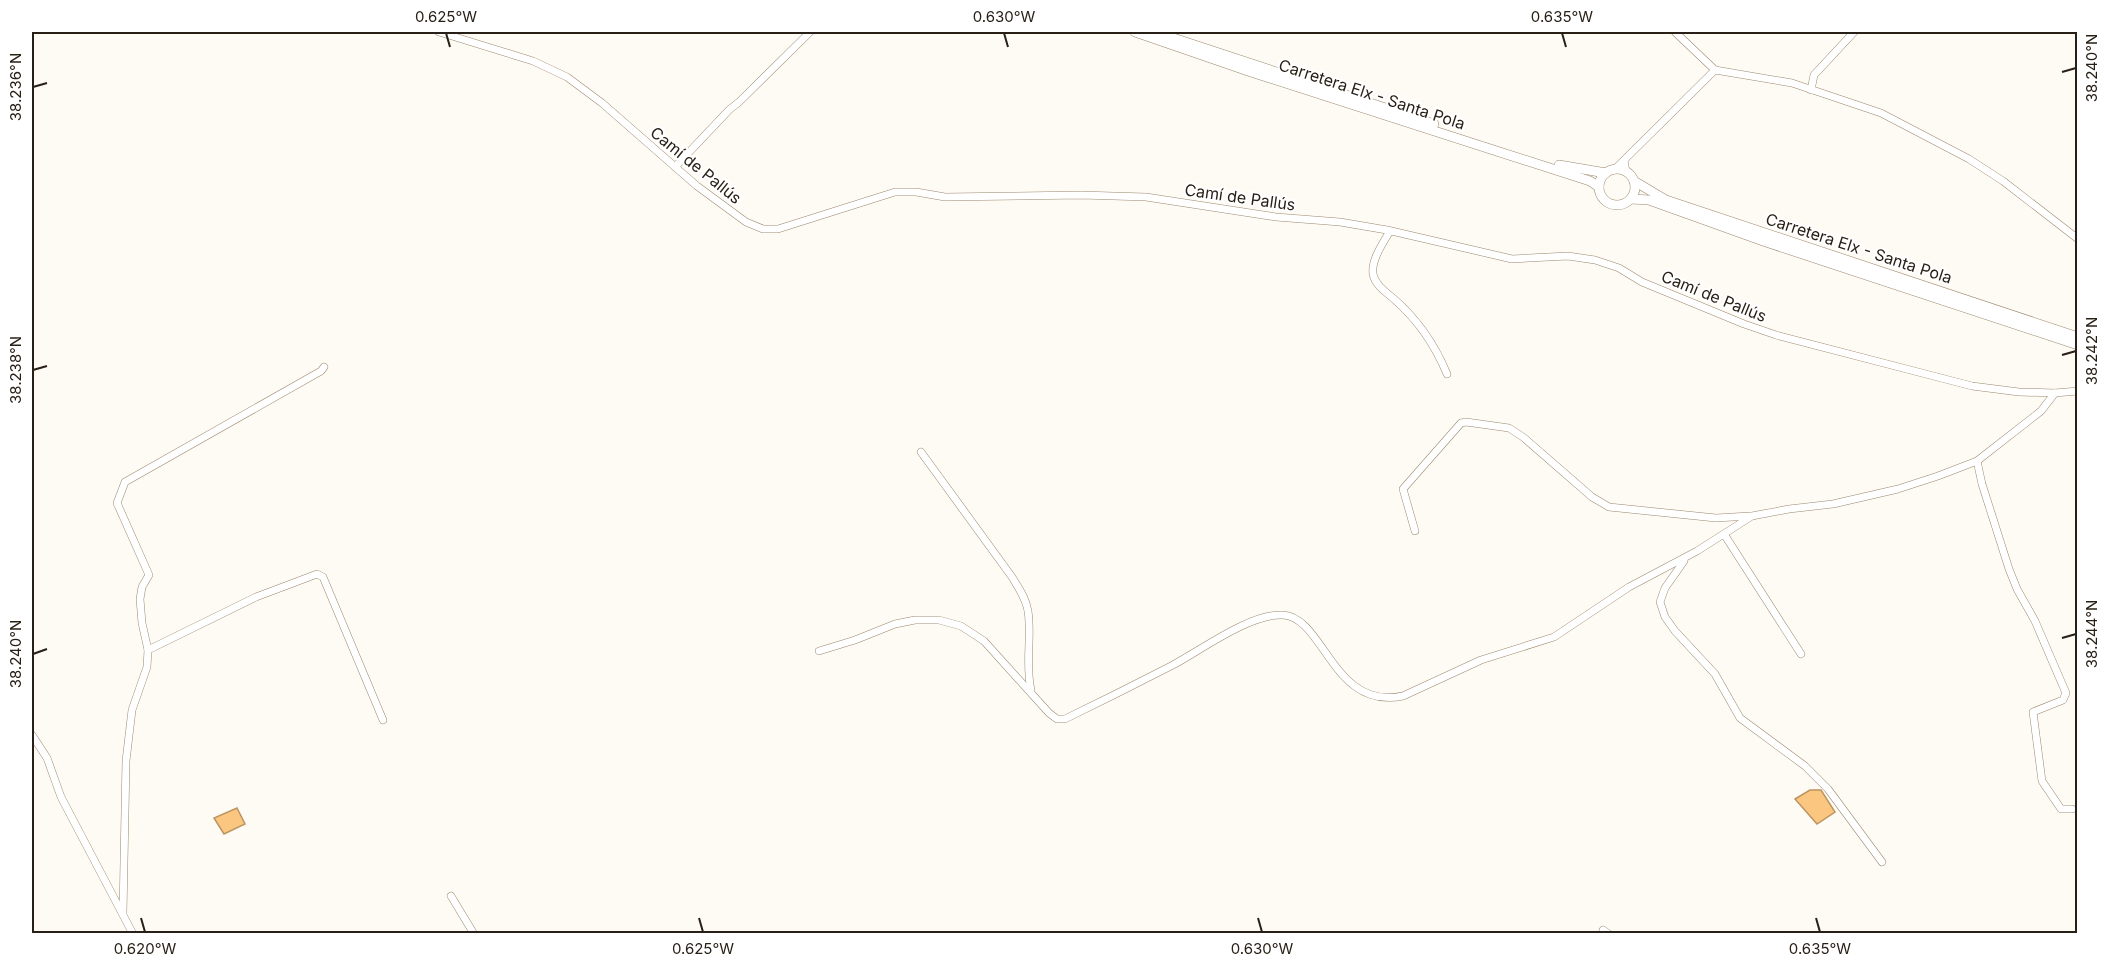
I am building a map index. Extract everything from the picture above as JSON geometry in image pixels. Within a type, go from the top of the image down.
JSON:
[{"type":"main road","name":"Carretera Elx - Santa Pola","points":[[1135,32],[1251,72],[1590,181],[1599,187]]},
{"type":"main road","name":"Carretera Elx - Santa Pola","points":[[1155,32],[1564,166],[1610,171]]},
{"type":"main road","points":[[1610,171],[1626,172],[1634,181],[1634,194],[1622,205],[1610,204],[1602,198],[1599,187],[1602,177],[1610,171]]},
{"type":"main road","name":"Carretera Elx - Santa Pola","points":[[1634,181],[1666,200],[2078,337]]},
{"type":"main road","name":"Carretera Elx - Santa Pola","points":[[1630,199],[1649,200],[1766,242],[2078,345]]},
{"type":"street","name":"Camí de Pallús","points":[[439,32],[533,61],[567,77],[602,103],[696,186],[746,222],[763,229],[778,229],[797,224],[895,192],[916,192],[945,197],[1081,195],[1146,197],[1276,217],[1340,222],[1512,259],[1568,256],[1595,260],[1619,268],[1642,282],[1776,335],[1972,386],[2019,392],[2078,391]]},
{"type":"street","points":[[675,167],[729,110],[810,32]]},
{"type":"street","points":[[1675,32],[1715,69],[1792,83],[1881,113],[1969,159],[2004,181],[2078,239]]},
{"type":"street","points":[[1811,90],[1814,75],[1854,32]]},
{"type":"street","points":[[1610,171],[1624,161],[1715,69]]},
{"type":"street","points":[[1624,161],[1626,172]]},
{"type":"street","points":[[1389,231],[1377,256],[1373,274],[1378,285],[1412,315],[1440,357],[1447,374]]},
{"type":"street","points":[[123,913],[126,761],[132,710],[147,667],[140,599],[142,587],[149,575],[117,503],[119,493],[125,482],[321,371],[324,367]]},
{"type":"street","points":[[1415,531],[1404,489],[1461,423],[1509,428],[1523,437],[1592,497],[1609,507],[1716,518],[1752,516],[1777,510],[1833,504],[1898,489],[1938,476],[1977,460],[2041,411],[2055,393]]},
{"type":"street","points":[[921,452],[1012,577],[1024,599],[1028,612],[1027,659],[1031,693]]},
{"type":"street","points":[[1977,460],[1982,484],[2009,569],[2035,621],[2066,693],[2063,700],[2033,712],[2042,781],[2061,809],[2072,808]]},
{"type":"street","points":[[819,651],[896,624],[915,620],[939,621],[961,626],[984,641],[1049,713],[1057,719],[1065,719],[1158,673],[1233,630],[1262,618],[1281,615],[1293,617],[1302,623],[1341,674],[1353,684],[1372,695],[1388,699],[1403,696],[1495,654],[1554,637],[1629,587],[1688,557],[1752,516]]},
{"type":"street","points":[[1724,534],[1801,654]]},
{"type":"street","points":[[1688,557],[1665,588],[1660,602],[1665,617],[1675,632],[1715,674],[1740,718],[1805,766],[1828,789],[1882,862]]},
{"type":"street","points":[[147,650],[256,597],[317,574],[323,577],[382,720]]},
{"type":"street","points":[[32,735],[47,758],[61,797],[133,933]]},
{"type":"street","points":[[451,896],[474,933]]},
{"type":"shaded area","points":[[1810,790],[1821,790],[1835,812],[1817,824],[1795,799]]},
{"type":"shaded area","points":[[237,808],[245,824],[224,834],[214,818]]}]
